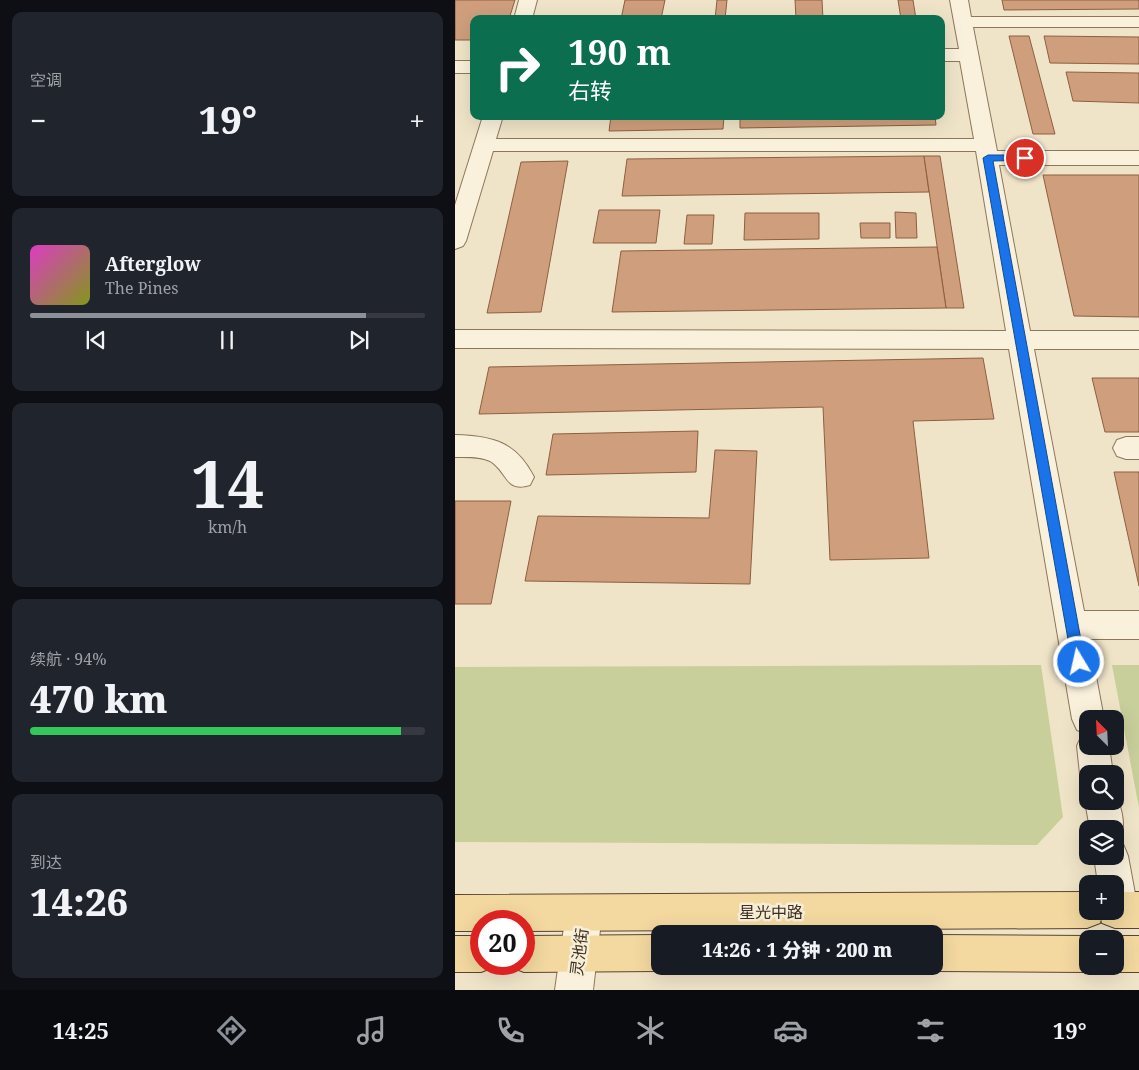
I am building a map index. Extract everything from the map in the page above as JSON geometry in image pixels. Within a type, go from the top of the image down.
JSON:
[{"type":"main road","name":"星光中路","points":[[455,913],[1079,910]]},
{"type":"main road","points":[[455,954],[470,954]]},
{"type":"main road","points":[[535,954],[651,954]]},
{"type":"main road","points":[[943,954],[1079,954]]},
{"type":"main road","points":[[1124,954],[1139,954]]},
{"type":"street","points":[[524,15],[528,0]]},
{"type":"street","points":[[1086,710],[961,11],[1139,22]]},
{"type":"street","points":[[945,55],[969,55]]},
{"type":"street","points":[[455,67],[470,67]]},
{"type":"street","points":[[457,230],[492,120]]},
{"type":"street","points":[[484,145],[987,152],[1139,158]]},
{"type":"street","points":[[455,338],[1139,340]]},
{"type":"street","points":[[455,446],[474,446],[497,451],[514,464],[520,476]]},
{"type":"street","points":[[1072,625],[1139,625]]},
{"type":"street","name":"灵池街","points":[[574,990],[584,913]]},
{"type":"green space","points":[[1041,665],[1063,817],[1037,845],[455,842],[455,667]]},
{"type":"green space","points":[[1112,665],[1139,665],[1139,808],[1124,729],[1124,710],[1120,710]]},
{"type":"building","points":[[455,0],[515,0],[510,15],[470,15],[470,40],[455,40]]},
{"type":"building","points":[[625,0],[665,0],[662,15],[622,15]]},
{"type":"building","points":[[717,0],[727,0],[725,15],[715,15]]},
{"type":"building","points":[[795,0],[822,0],[823,15],[796,15]]},
{"type":"building","points":[[898,0],[913,0],[915,15],[900,15]]},
{"type":"building","points":[[1002,0],[1139,0],[1139,9],[1004,10]]},
{"type":"building","points":[[1009,36],[1029,36],[1055,134],[1033,134]]},
{"type":"building","points":[[1044,36],[1139,37],[1139,64],[1050,63]]},
{"type":"building","points":[[1066,72],[1139,73],[1139,103],[1073,101]]},
{"type":"building","points":[[610,120],[724,120],[723,129],[609,131]]},
{"type":"building","points":[[740,120],[935,120],[936,125],[740,128]]},
{"type":"building","points":[[924,156],[929,192],[622,196],[627,159]]},
{"type":"building","points":[[924,156],[940,156],[964,308],[946,308]]},
{"type":"building","points":[[568,161],[541,312],[487,313],[521,162]]},
{"type":"building","points":[[1043,175],[1139,175],[1139,317],[1074,316]]},
{"type":"building","points":[[599,210],[660,210],[656,243],[593,243]]},
{"type":"building","points":[[895,212],[916,213],[917,238],[896,238]]},
{"type":"building","points":[[745,213],[819,213],[819,239],[744,240]]},
{"type":"building","points":[[687,215],[714,215],[712,244],[684,244]]},
{"type":"building","points":[[860,223],[890,223],[890,238],[861,238]]},
{"type":"building","points":[[937,247],[946,308],[612,312],[621,251]]},
{"type":"building","points":[[983,358],[994,419],[913,421],[929,558],[830,560],[823,407],[479,414],[489,367]]},
{"type":"building","points":[[1092,378],[1139,378],[1139,432],[1105,432]]},
{"type":"building","points":[[698,431],[696,472],[546,475],[553,434]]},
{"type":"building","points":[[715,450],[757,451],[750,584],[525,581],[538,516],[709,518]]},
{"type":"building","points":[[1114,472],[1139,472],[1139,586]]},
{"type":"building","points":[[455,501],[511,501],[491,604],[455,604]]},
{"type":"route","points":[[1025,158],[988,158],[1079,662]]}]
